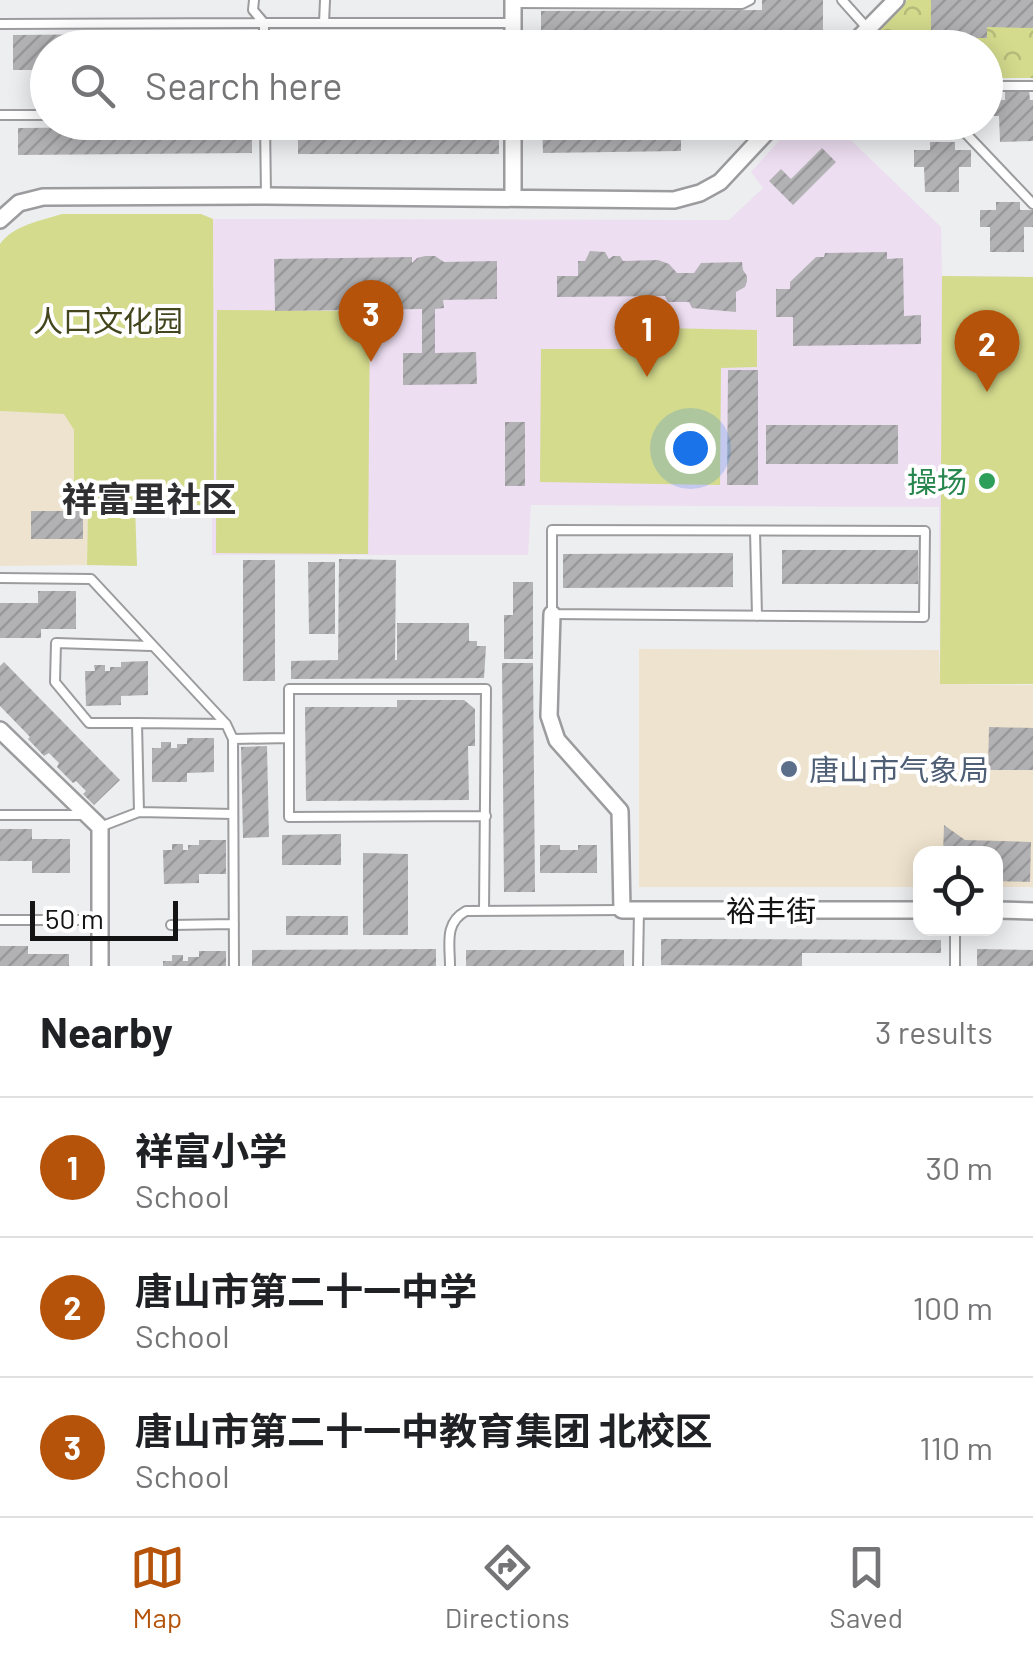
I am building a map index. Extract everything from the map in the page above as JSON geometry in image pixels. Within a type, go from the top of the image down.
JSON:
[{"type":"street","points":[[868,28],[896,0]]},
{"type":"street","points":[[513,2],[513,30]]},
{"type":"street","points":[[513,140],[513,198]]},
{"type":"street","points":[[0,220],[18,203],[43,197],[674,200],[720,182],[758,140]]},
{"type":"street","points":[[0,196],[18,203]]},
{"type":"street","points":[[552,614],[550,716],[557,740],[620,810],[630,910]]},
{"type":"street","points":[[0,730],[100,827],[100,966]]},
{"type":"street","name":"裕丰街","points":[[630,910],[913,910]]},
{"type":"street","points":[[1003,910],[1033,910]]},
{"type":"lane","points":[[254,0],[253,10],[264,23],[264,30]]},
{"type":"lane","points":[[324,0],[324,23]]},
{"type":"lane","points":[[513,2],[742,4],[750,0]]},
{"type":"lane","points":[[842,0],[868,28]]},
{"type":"lane","points":[[0,24],[513,23]]},
{"type":"lane","points":[[1003,86],[1033,86]]},
{"type":"lane","points":[[0,115],[30,114]]},
{"type":"lane","points":[[265,140],[266,196]]},
{"type":"lane","points":[[973,140],[1033,204]]},
{"type":"lane","points":[[552,530],[925,531],[924,617],[552,614],[552,530]]},
{"type":"lane","points":[[755,531],[757,616]]},
{"type":"lane","points":[[0,578],[90,579],[226,724],[233,739],[234,966]]},
{"type":"lane","points":[[151,646],[56,643],[55,682],[89,722],[226,724]]},
{"type":"lane","points":[[484,911],[486,816],[486,689],[289,688],[289,818],[486,816]]},
{"type":"lane","points":[[138,723],[139,812]]},
{"type":"lane","points":[[233,739],[289,738]]},
{"type":"lane","points":[[100,827],[139,812],[233,814]]},
{"type":"lane","points":[[0,815],[88,815]]},
{"type":"lane","points":[[450,966],[450,930],[456,917],[466,911],[630,910],[638,966]]},
{"type":"lane","points":[[0,920],[100,920]]},
{"type":"lane","points":[[171,925],[234,924]]},
{"type":"lane","points":[[955,936],[956,966]]},
{"type":"shaded area","points":[[780,140],[851,140],[941,227],[942,276],[1033,277],[1033,684],[940,684],[939,507],[531,505],[528,555],[212,555],[213,219],[729,220],[763,188],[751,172]]},
{"type":"shaded area","points":[[0,411],[64,413],[74,430],[74,494],[88,506],[87,565],[0,566]]},
{"type":"shaded area","name":"唐山市气象局","points":[[639,649],[939,650],[940,684],[1033,685],[1033,887],[1003,887],[1003,846],[913,846],[913,887],[639,887]]},
{"type":"green space","points":[[907,0],[1033,0],[1033,78],[1003,78],[1003,30],[877,30]]},
{"type":"green space","name":"人口文化园","points":[[62,214],[201,214],[213,219],[214,505],[135,505],[137,566],[87,565],[88,507],[74,494],[74,430],[64,414],[0,411],[0,244],[20,228]]},
{"type":"green space","name":"操场","points":[[942,276],[1033,277],[1033,684],[940,684]]},
{"type":"green space","points":[[217,310],[370,311],[368,554],[216,553]]},
{"type":"green space","points":[[662,328],[757,330],[757,367],[721,368],[720,485],[540,482],[541,349],[661,349]]},
{"type":"building","points":[[762,0],[823,0],[823,30],[541,30],[541,11],[762,10]]},
{"type":"building","points":[[931,0],[1033,0],[1033,28],[931,30]]},
{"type":"building","points":[[13,35],[30,35],[30,70],[13,70]]},
{"type":"building","points":[[1005,91],[1029,91],[1033,100],[1033,141],[1000,142]]},
{"type":"building","points":[[18,128],[30,128],[30,140],[252,140],[252,153],[18,155]]},
{"type":"building","points":[[298,140],[499,140],[499,154],[298,154]]},
{"type":"building","points":[[543,140],[681,140],[681,151],[543,153]]},
{"type":"building","points":[[930,142],[955,142],[955,150],[971,150],[971,167],[959,167],[959,192],[925,192],[924,167],[914,167],[914,150],[930,150]]},
{"type":"building","points":[[822,148],[836,162],[793,205],[769,181],[781,169],[791,179]]},
{"type":"building","points":[[996,202],[1020,202],[1020,210],[1033,210],[1033,227],[1024,227],[1024,252],[990,252],[990,227],[980,227],[980,210],[996,210]]},
{"type":"building","points":[[590,251],[605,252],[609,259],[620,256],[623,261],[658,260],[677,273],[694,273],[701,263],[742,262],[747,281],[736,292],[736,312],[692,308],[689,302],[668,302],[665,296],[557,297],[557,276],[578,276],[578,261],[585,261]]},
{"type":"building","points":[[887,252],[887,259],[903,258],[904,316],[921,315],[921,344],[793,346],[793,317],[776,317],[776,289],[790,289],[790,282],[825,253]]},
{"type":"building","points":[[435,256],[444,262],[497,261],[497,299],[443,300],[444,308],[435,309],[435,353],[476,352],[477,384],[403,385],[403,353],[422,353],[422,309],[275,311],[274,259],[412,257],[412,263]]},
{"type":"building","points":[[728,370],[758,370],[758,485],[727,485]]},
{"type":"building","points":[[505,422],[525,422],[525,486],[505,486]]},
{"type":"building","points":[[766,425],[898,425],[898,464],[766,464]]},
{"type":"building","points":[[31,511],[83,511],[83,539],[31,539]]},
{"type":"building","points":[[782,550],[918,550],[918,584],[782,584]]},
{"type":"building","points":[[733,553],[733,587],[563,588],[563,554]]},
{"type":"building","points":[[339,559],[396,560],[395,660],[397,623],[469,623],[469,641],[486,646],[484,678],[291,679],[291,661],[338,660]]},
{"type":"building","points":[[243,560],[275,560],[275,681],[243,681]]},
{"type":"building","points":[[308,562],[335,562],[335,634],[309,634]]},
{"type":"building","points":[[513,582],[533,582],[533,659],[504,659],[504,615],[513,615]]},
{"type":"building","points":[[38,591],[76,591],[76,629],[41,629],[41,638],[0,638],[0,603],[38,603]]},
{"type":"building","points":[[148,661],[148,695],[121,696],[121,705],[86,706],[85,671],[95,671],[94,665],[105,665],[105,671],[110,671],[110,667],[121,667],[121,662]]},
{"type":"building","points":[[4,662],[120,780],[94,805],[83,794],[86,791],[57,767],[59,763],[49,753],[44,756],[0,706],[0,666]]},
{"type":"building","points":[[502,663],[533,663],[535,892],[504,892]]},
{"type":"building","points":[[397,700],[464,700],[475,709],[475,746],[468,746],[469,800],[306,801],[305,707],[397,707]]},
{"type":"building","points":[[989,727],[1033,728],[1033,770],[988,770]]},
{"type":"building","points":[[187,738],[214,738],[214,772],[187,773],[187,782],[152,782],[152,748],[161,748],[161,742],[171,742],[171,748],[177,748],[177,744],[187,744]]},
{"type":"building","points":[[267,746],[269,837],[243,838],[241,747]]},
{"type":"building","points":[[944,825],[965,840],[1031,842],[1030,882],[1003,881],[1003,846],[943,846]]},
{"type":"building","points":[[0,829],[32,829],[32,839],[70,839],[70,873],[32,873],[32,861],[0,861]]},
{"type":"building","points":[[341,834],[341,865],[282,865],[282,835]]},
{"type":"building","points":[[199,840],[226,840],[226,874],[199,874],[199,883],[164,884],[163,850],[172,850],[172,844],[183,844],[183,850],[188,850],[188,845],[199,845]]},
{"type":"building","points":[[540,845],[578,850],[578,845],[597,845],[597,873],[540,873]]},
{"type":"building","points":[[363,853],[408,854],[408,935],[363,935]]},
{"type":"building","points":[[286,916],[348,916],[348,935],[286,935]]},
{"type":"building","points":[[661,939],[941,940],[941,953],[802,953],[802,966],[661,965]]},
{"type":"building","points":[[0,946],[28,946],[28,954],[69,954],[69,966],[0,966]]},
{"type":"building","points":[[436,949],[436,966],[252,966],[252,950]]},
{"type":"building","points":[[977,949],[1033,950],[1033,966],[977,966]]},
{"type":"building","points":[[466,950],[624,950],[624,966],[466,966]]},
{"type":"building","points":[[199,951],[226,951],[226,966],[163,966],[163,961],[172,961],[172,955],[183,955],[183,961],[188,961],[188,957],[199,957]]},
{"type":"place","name":"唐山市第二十一中教育集团 北校区","points":[[371,362]]},
{"type":"place","name":"祥富小学","points":[[647,377]]},
{"type":"place","name":"唐山市第二十一中学","points":[[987,392]]},
{"type":"place","name":"操场","points":[[987,481]]},
{"type":"place","name":"唐山市气象局","points":[[789,769]]},
{"type":"district","name":"祥富里社区","points":[[149,498]]}]
